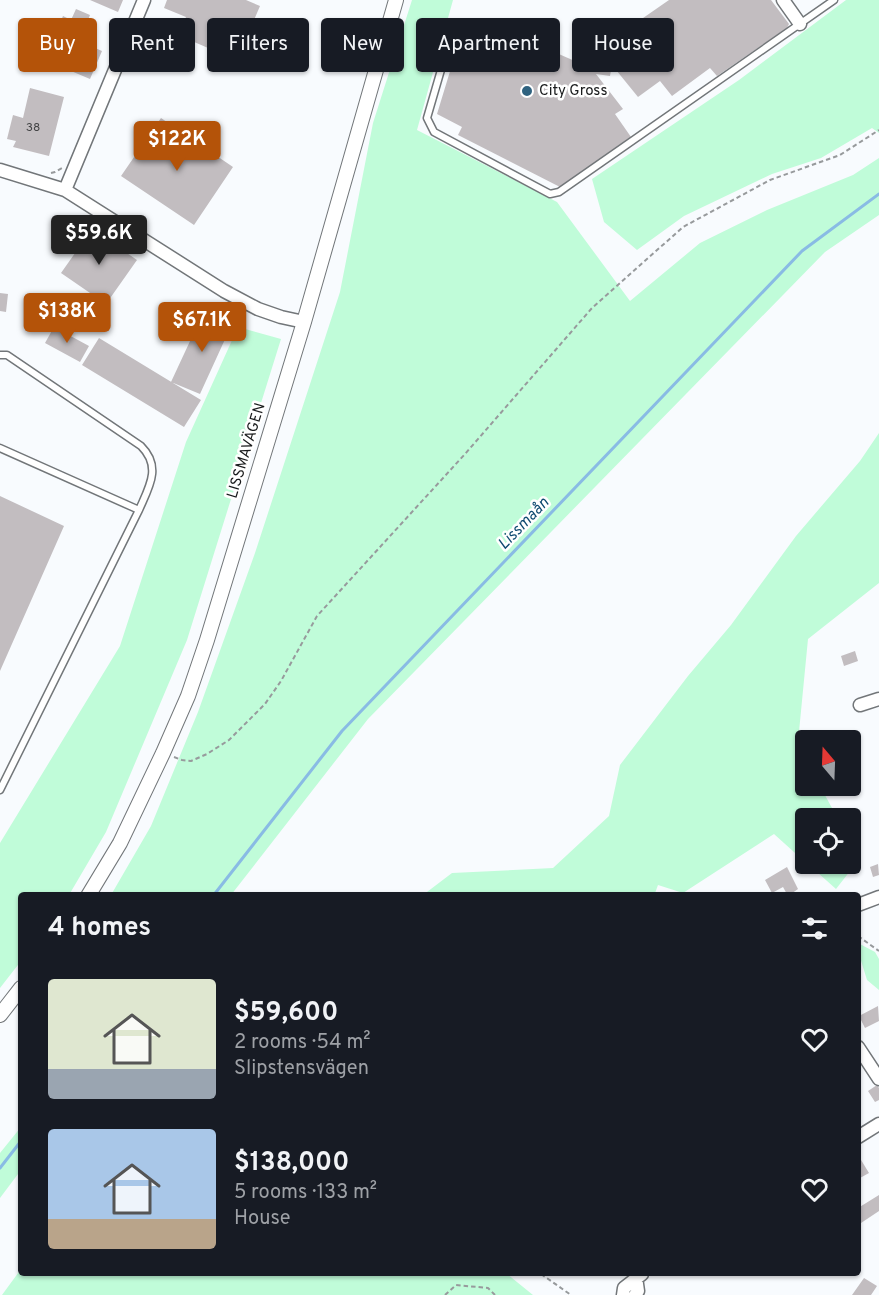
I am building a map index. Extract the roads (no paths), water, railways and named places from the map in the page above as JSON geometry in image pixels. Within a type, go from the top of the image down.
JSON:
[{"type":"street","points":[[65,189],[144,0]]},
{"type":"street","name":"LISSMAVÄGEN","points":[[90,892],[120,843],[188,696],[304,322],[396,0]]},
{"type":"street","points":[[783,0],[800,24]]},
{"type":"street","points":[[0,170],[65,189],[224,291],[258,309],[304,322]]},
{"type":"street","points":[[860,705],[879,699]]},
{"type":"street","points":[[861,904],[879,897]]},
{"type":"street","points":[[0,1015],[18,992]]},
{"type":"street","points":[[861,1052],[879,1079]]},
{"type":"street","points":[[861,1135],[879,1124]]},
{"type":"street","points":[[623,1295],[624,1288],[638,1276]]},
{"type":"street","points":[[635,1295],[638,1291],[639,1276]]},
{"type":"lane","points":[[440,72],[427,117],[434,132],[550,194],[569,186],[834,0]]},
{"type":"lane","points":[[0,355],[7,355],[141,447],[150,455],[152,467],[151,482],[139,510],[0,790]]},
{"type":"lane","points":[[0,448],[139,510]]},
{"type":"waterway","name":"Lissmaån","points":[[216,892],[342,731],[802,251],[879,194]]},
{"type":"waterway","name":"Lissmaån","points":[[0,1168],[18,1145]]},
{"type":"place","name":"City Gross","points":[[527,91]]}]
